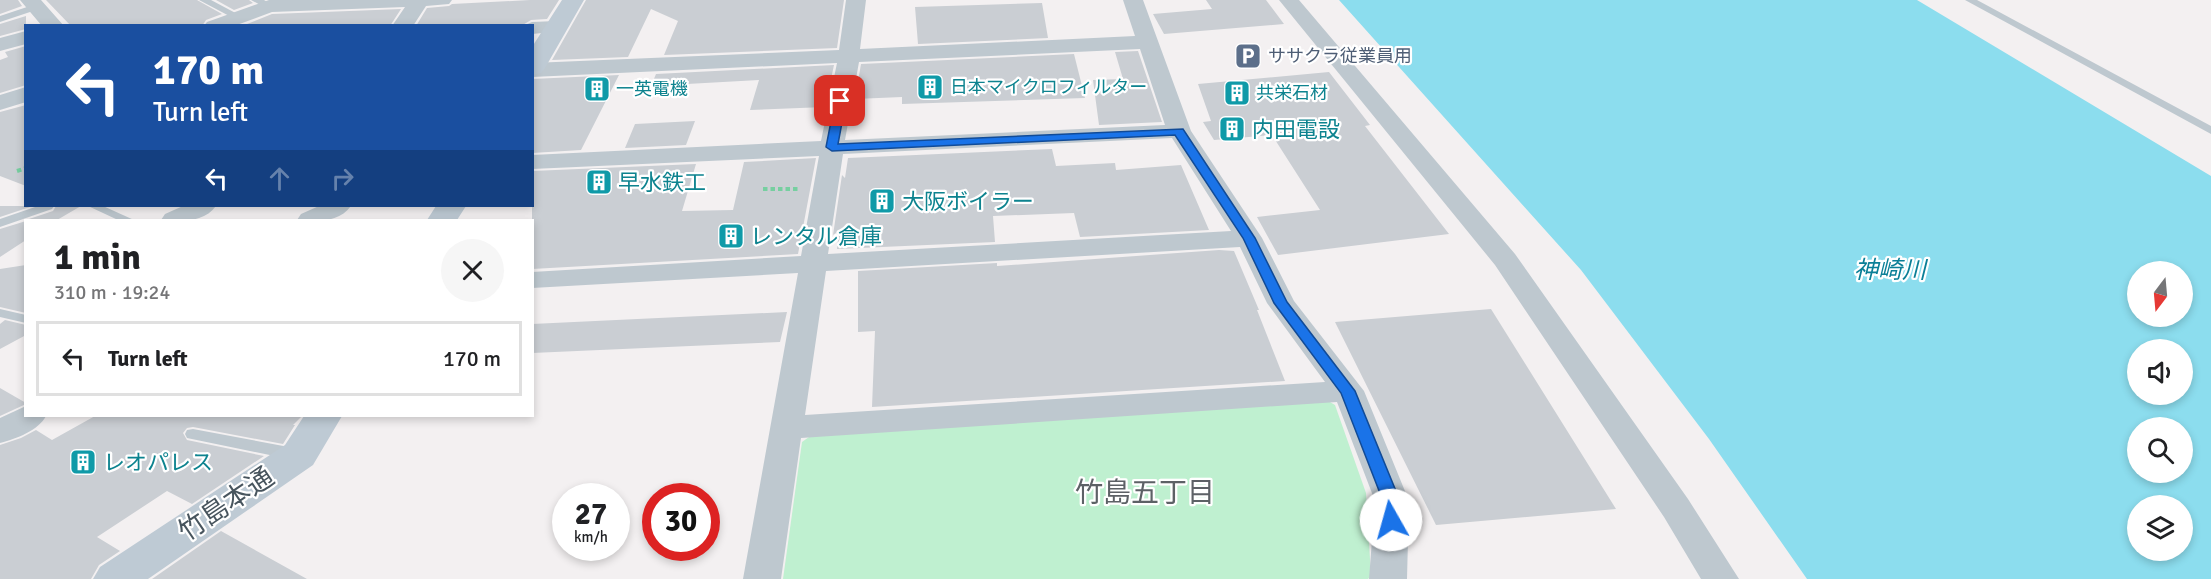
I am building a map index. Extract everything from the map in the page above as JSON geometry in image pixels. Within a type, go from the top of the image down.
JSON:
[{"type":"street","points":[[219,24],[267,2],[442,0]]},
{"type":"street","points":[[534,62],[544,27],[573,0]]},
{"type":"street","points":[[762,579],[825,188],[849,56],[856,0]]},
{"type":"street","points":[[1132,0],[1179,131],[1249,238],[1281,303],[1348,391],[1392,501],[1388,579]]},
{"type":"street","points":[[1289,0],[1505,260],[1676,508],[1720,579]]},
{"type":"street","points":[[403,24],[420,1]]},
{"type":"street","points":[[33,4],[52,24]]},
{"type":"street","points":[[0,45],[24,38]]},
{"type":"street","points":[[534,69],[1147,42]]},
{"type":"street","points":[[0,103],[24,95]]},
{"type":"street","points":[[534,162],[1179,131]]},
{"type":"street","points":[[176,219],[201,207]]},
{"type":"street","points":[[312,219],[336,207]]},
{"type":"street","points":[[534,280],[1249,238]]},
{"type":"street","points":[[786,428],[1348,391]]},
{"type":"street","points":[[0,432],[28,417]]},
{"type":"street","name":"竹島本通","points":[[115,579],[299,455],[322,417]]},
{"type":"lane","points":[[204,0],[238,17]]},
{"type":"lane","points":[[1970,0],[2211,130]]},
{"type":"lane","points":[[0,19],[33,4]]},
{"type":"lane","points":[[0,224],[45,207]]},
{"type":"lane","points":[[96,207],[126,219]]},
{"type":"lane","points":[[0,313],[24,319]]},
{"type":"lane","points":[[193,434],[299,455]]},
{"type":"path","points":[[17,171],[24,169]]},
{"type":"path","points":[[763,189],[825,188]]},
{"type":"green space","points":[[1323,398],[1335,405],[1366,493],[1371,576],[1368,579],[783,579],[802,442],[816,432]]},
{"type":"water","name":"神崎川","points":[[1339,0],[1917,0],[2211,176],[2211,579],[1807,579],[1709,439],[1581,270]]},
{"type":"building","points":[[0,0],[18,0],[22,6],[0,14]]},
{"type":"building","points":[[46,0],[197,0],[222,14],[206,20],[203,24],[69,24]]},
{"type":"building","points":[[216,0],[249,0],[253,3],[234,10]]},
{"type":"building","points":[[559,0],[547,19],[531,20],[524,24],[417,24],[427,8],[452,4]]},
{"type":"building","points":[[586,0],[844,0],[837,48],[664,55],[678,21],[651,9],[628,57],[552,60]]},
{"type":"building","points":[[1206,0],[1266,0],[1284,24],[1164,34],[1153,14],[1212,9]]},
{"type":"building","points":[[1042,3],[1048,38],[918,44],[915,7]]},
{"type":"building","points":[[401,9],[391,24],[247,24],[272,14]]},
{"type":"building","points":[[26,16],[24,30],[0,36],[0,24]]},
{"type":"building","points":[[24,47],[24,86],[0,93],[0,60],[8,57],[5,52]]},
{"type":"building","points":[[1138,51],[1162,122],[1099,125],[1093,80],[1123,79],[1115,52]]},
{"type":"building","points":[[1074,54],[1085,98],[902,104],[902,97],[855,99],[861,64]]},
{"type":"building","points":[[834,65],[825,107],[750,110],[759,80],[651,86],[656,74]]},
{"type":"building","points":[[1329,72],[1370,125],[1365,126],[1449,234],[1278,255],[1257,217],[1320,210],[1272,135],[1214,140],[1203,122],[1211,121],[1198,84]]},
{"type":"building","points":[[619,75],[581,150],[534,153],[534,79]]},
{"type":"building","points":[[24,106],[24,185],[0,176],[0,112]]},
{"type":"building","points":[[695,121],[686,145],[625,148],[635,124]]},
{"type":"building","points":[[1052,149],[1056,166],[1115,163],[1116,170],[1181,165],[1209,230],[1080,237],[1074,213],[993,216],[995,242],[837,249],[839,231],[833,235],[842,175],[845,178],[848,158]]},
{"type":"building","points":[[816,158],[798,254],[534,269],[532,207],[534,207],[534,171],[696,164],[682,211],[733,210],[744,162]]},
{"type":"building","points":[[0,206],[30,207],[0,217]]},
{"type":"building","points":[[55,207],[79,207],[59,219],[29,219],[53,211]]},
{"type":"building","points":[[24,222],[24,241],[0,257],[0,229]]},
{"type":"building","points":[[1219,250],[1234,251],[1285,381],[872,407],[875,331],[858,332],[858,271],[997,263],[997,266]]},
{"type":"building","points":[[24,265],[24,313],[0,307],[0,269]]},
{"type":"building","points":[[1491,309],[1616,509],[1436,525],[1335,322]]},
{"type":"building","points":[[787,312],[780,342],[534,353],[534,324]]},
{"type":"building","points":[[5,320],[24,325],[24,336],[0,349],[0,324]]},
{"type":"building","points":[[0,388],[24,402],[24,405],[0,416]]},
{"type":"building","points":[[93,417],[301,417],[293,425],[295,425],[283,444],[193,427],[187,428],[183,433],[187,440],[264,456],[192,504],[167,491],[97,537],[120,551],[99,565],[91,579],[0,579],[0,445],[36,430],[52,440]]},
{"type":"building","points":[[221,531],[307,579],[152,579]]},
{"type":"place","name":"ササクラ従業員用","points":[[1248,56]]},
{"type":"place","name":"日本マイクロフィルター","points":[[930,87]]},
{"type":"place","name":"一英電機","points":[[597,89]]},
{"type":"place","name":"共栄石材","points":[[1237,93]]},
{"type":"place","name":"内田電設","points":[[1232,129]]},
{"type":"place","name":"早水鉄工","points":[[599,182]]},
{"type":"place","name":"大阪ボイラー","points":[[882,201]]},
{"type":"place","name":"レンタル倉庫","points":[[731,236]]},
{"type":"place","name":"レオパレス","points":[[83,462]]},
{"type":"district","name":"竹島五丁目","points":[[1145,492]]},
{"type":"route","points":[[840,101],[832,147],[1179,131],[1249,238],[1281,303],[1348,391],[1392,501],[1391,520]]}]
